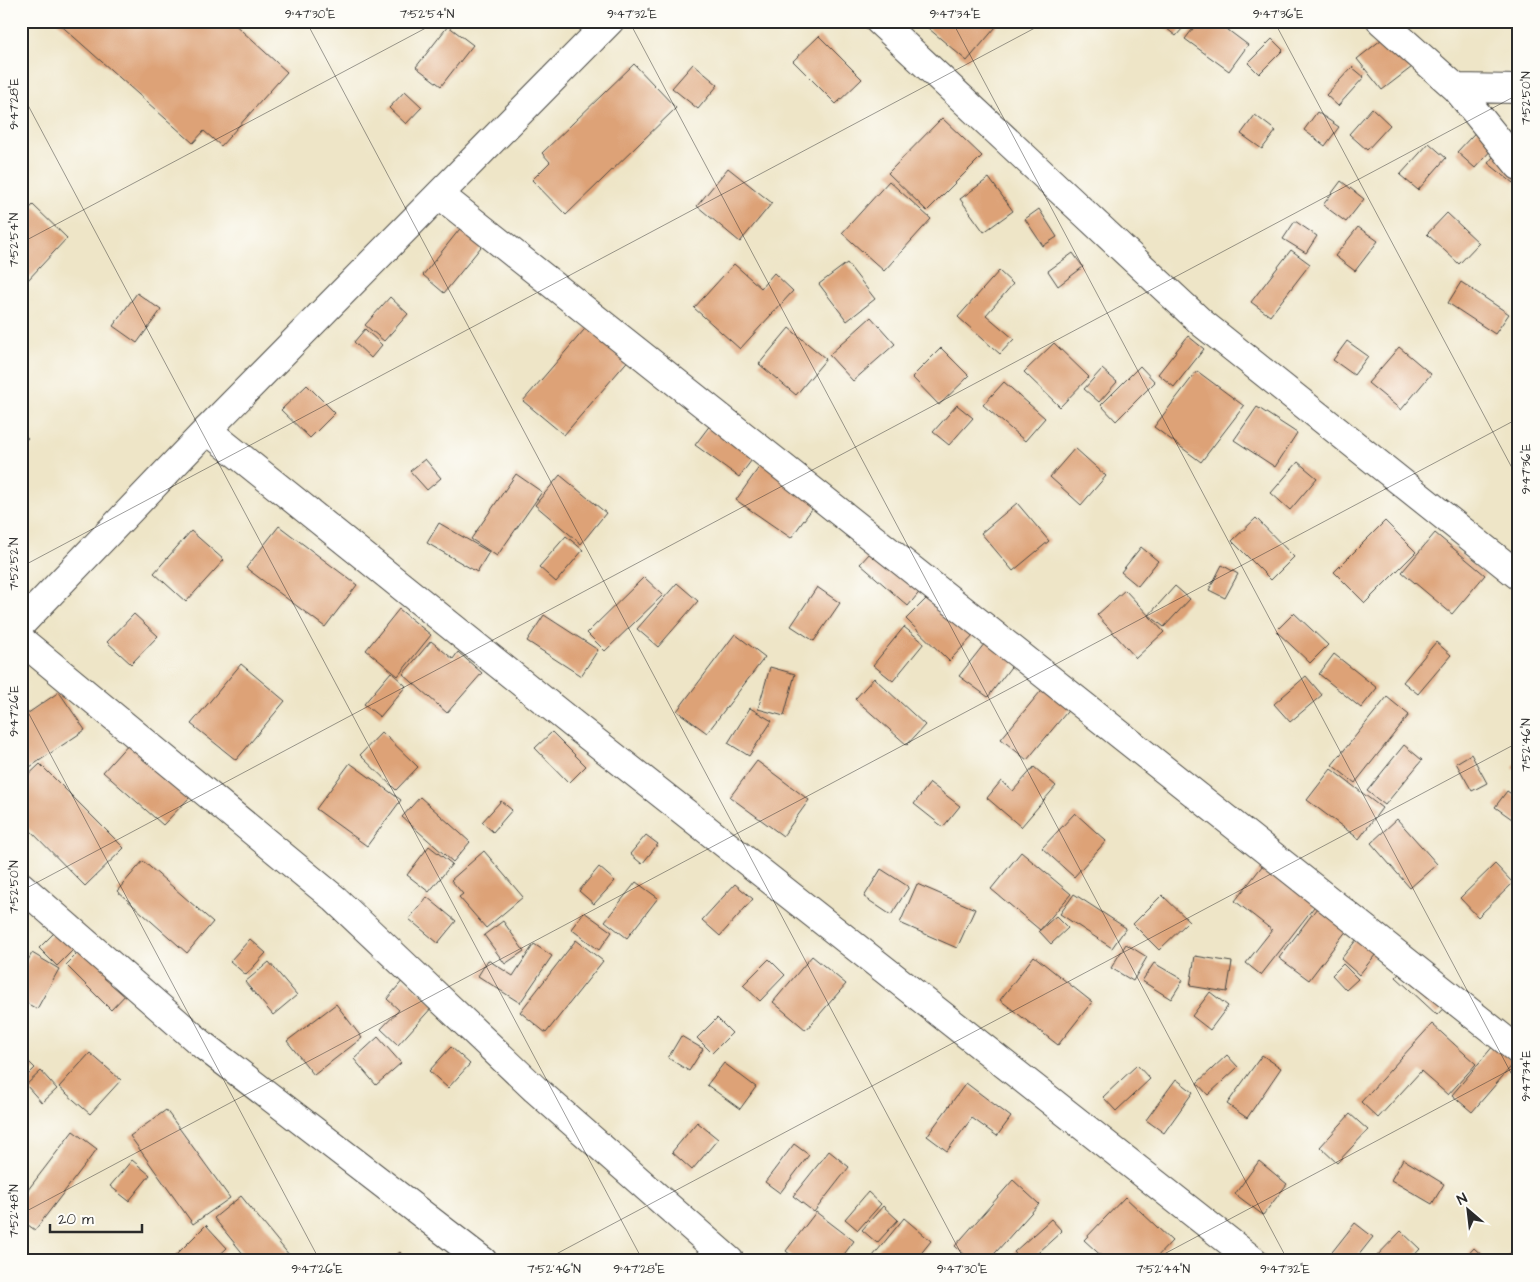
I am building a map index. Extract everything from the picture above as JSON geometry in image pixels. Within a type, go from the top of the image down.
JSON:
[{"type":"street","points":[[21,624],[207,430],[440,196],[610,21]]},
{"type":"street","points":[[879,21],[1202,323],[1519,576]]},
{"type":"street","points":[[1381,21],[1456,88],[1519,166]]},
{"type":"street","points":[[1456,88],[1519,88]]},
{"type":"street","points":[[440,196],[1519,1051]]},
{"type":"street","points":[[207,430],[578,728],[1254,1261]]},
{"type":"street","points":[[21,640],[335,899],[536,1089],[730,1261]]},
{"type":"street","points":[[21,886],[204,1046],[483,1261]]},
{"type":"building","points":[[56,21],[231,21],[287,72],[221,146],[204,131],[193,143]]},
{"type":"building","points":[[934,21],[1001,21],[967,61],[928,28]]},
{"type":"building","points":[[1157,21],[1189,21],[1176,36]]},
{"type":"building","points":[[1199,21],[1216,21],[1248,45],[1229,71],[1185,39]]},
{"type":"building","points":[[448,26],[473,45],[441,86],[416,67]]},
{"type":"building","points":[[1391,32],[1416,64],[1382,90],[1357,59]]},
{"type":"building","points":[[819,36],[862,79],[836,104],[793,61]]},
{"type":"building","points":[[1272,39],[1283,50],[1259,74],[1248,63]]},
{"type":"building","points":[[634,64],[676,108],[566,215],[532,180],[550,162],[542,153]]},
{"type":"building","points":[[693,64],[718,85],[698,109],[672,88]]},
{"type":"building","points":[[1352,67],[1364,77],[1338,106],[1326,95]]},
{"type":"building","points":[[405,91],[422,107],[406,124],[389,108]]},
{"type":"building","points":[[1372,108],[1390,125],[1367,150],[1349,134]]},
{"type":"building","points":[[1317,112],[1339,127],[1325,146],[1304,130]]},
{"type":"building","points":[[1255,115],[1276,131],[1262,149],[1241,134]]},
{"type":"building","points":[[942,118],[982,156],[927,211],[888,173]]},
{"type":"building","points":[[1484,123],[1501,139],[1475,168],[1457,152]]},
{"type":"building","points":[[1429,143],[1446,158],[1418,190],[1400,175]]},
{"type":"building","points":[[1503,145],[1519,176],[1513,183],[1488,163]]},
{"type":"building","points":[[728,168],[772,203],[740,242],[697,206]]},
{"type":"building","points":[[989,178],[1013,211],[984,232],[960,199]]},
{"type":"building","points":[[889,181],[931,219],[884,271],[842,233]]},
{"type":"building","points":[[1341,181],[1364,199],[1346,222],[1323,205]]},
{"type":"building","points":[[33,205],[67,238],[27,281],[21,276],[21,218]]},
{"type":"building","points":[[1039,209],[1057,237],[1043,246],[1025,219]]},
{"type":"building","points":[[1447,213],[1479,243],[1459,264],[1427,234]]},
{"type":"building","points":[[1295,221],[1317,236],[1306,253],[1283,239]]},
{"type":"building","points":[[463,225],[485,242],[444,293],[423,275]]},
{"type":"building","points":[[1358,227],[1378,241],[1355,271],[1335,256]]},
{"type":"building","points":[[1291,250],[1310,264],[1270,316],[1251,302]]},
{"type":"building","points":[[1073,253],[1083,267],[1058,286],[1048,271]]},
{"type":"building","points":[[847,263],[875,299],[847,321],[819,284]]},
{"type":"building","points":[[734,264],[761,288],[774,273],[793,291],[740,349],[694,308]]},
{"type":"building","points":[[999,271],[1013,284],[986,315],[1014,339],[1000,354],[958,317]]},
{"type":"building","points":[[1461,282],[1509,314],[1495,334],[1448,303]]},
{"type":"building","points":[[137,293],[161,310],[137,343],[113,326]]},
{"type":"building","points":[[390,297],[408,314],[384,341],[365,325]]},
{"type":"building","points":[[871,317],[895,344],[853,381],[829,355]]},
{"type":"building","points":[[590,323],[631,357],[564,435],[523,401]]},
{"type":"building","points":[[789,328],[826,359],[796,395],[759,364]]},
{"type":"building","points":[[365,329],[382,345],[371,358],[354,342]]},
{"type":"building","points":[[1188,336],[1204,349],[1174,387],[1158,374]]},
{"type":"building","points":[[1347,341],[1368,356],[1354,375],[1333,360]]},
{"type":"building","points":[[1054,343],[1089,377],[1060,407],[1024,372]]},
{"type":"building","points":[[1399,347],[1431,374],[1401,410],[1368,383]]},
{"type":"building","points":[[941,348],[969,376],[939,405],[912,377]]},
{"type":"building","points":[[1140,366],[1155,382],[1116,421],[1101,405]]},
{"type":"building","points":[[1102,369],[1117,382],[1099,402],[1084,389]]},
{"type":"building","points":[[1197,371],[1244,406],[1201,462],[1154,427]]},
{"type":"building","points":[[1004,382],[1045,418],[1025,441],[983,405]]},
{"type":"building","points":[[307,385],[335,413],[310,438],[281,410]]},
{"type":"building","points":[[957,405],[973,418],[949,445],[933,432]]},
{"type":"building","points":[[1257,407],[1297,433],[1275,467],[1234,440]]},
{"type":"building","points":[[723,408],[767,440],[739,477],[695,445]]},
{"type":"building","points":[[21,432],[28,438],[21,445]]},
{"type":"building","points":[[1075,448],[1106,476],[1081,505],[1050,477]]},
{"type":"building","points":[[767,456],[822,495],[791,538],[736,500]]},
{"type":"building","points":[[425,459],[441,478],[427,490],[410,471]]},
{"type":"building","points":[[1298,462],[1317,478],[1290,510],[1271,493]]},
{"type":"building","points":[[516,474],[542,492],[497,556],[471,539]]},
{"type":"building","points":[[560,475],[606,513],[581,544],[535,505]]},
{"type":"building","points":[[1017,503],[1049,541],[1013,571],[981,533]]},
{"type":"building","points":[[1256,518],[1294,557],[1271,580],[1232,541]]},
{"type":"building","points":[[1385,521],[1416,552],[1365,603],[1334,572]]},
{"type":"building","points":[[439,523],[489,552],[477,572],[427,543]]},
{"type":"building","points":[[279,526],[357,585],[325,627],[246,568]]},
{"type":"building","points":[[191,531],[224,560],[186,602],[154,573]]},
{"type":"building","points":[[1435,533],[1485,575],[1452,614],[1402,572]]},
{"type":"building","points":[[566,536],[583,550],[556,582],[539,567]]},
{"type":"building","points":[[879,543],[926,584],[908,606],[860,564]]},
{"type":"building","points":[[1141,547],[1158,561],[1138,586],[1121,572]]},
{"type":"building","points":[[1222,565],[1238,574],[1225,598],[1209,590]]},
{"type":"building","points":[[644,577],[663,595],[605,651],[587,633]]},
{"type":"building","points":[[677,583],[698,601],[658,647],[637,629]]},
{"type":"building","points":[[1175,586],[1190,599],[1164,627],[1149,615]]},
{"type":"building","points":[[817,587],[840,603],[814,641],[791,626]]},
{"type":"building","points":[[938,587],[981,628],[949,661],[906,619]]},
{"type":"building","points":[[1125,590],[1164,632],[1136,658],[1097,615]]},
{"type":"building","points":[[399,609],[431,635],[398,676],[366,650]]},
{"type":"building","points":[[1294,613],[1328,645],[1310,663],[1276,631]]},
{"type":"building","points":[[134,614],[158,636],[131,664],[107,642]]},
{"type":"building","points":[[544,615],[598,650],[581,676],[527,641]]},
{"type":"building","points":[[904,627],[924,643],[893,681],[873,665]]},
{"type":"building","points":[[735,634],[765,657],[707,733],[677,711]]},
{"type":"building","points":[[992,634],[1020,655],[988,697],[959,676]]},
{"type":"building","points":[[431,641],[453,659],[458,652],[482,673],[447,713],[403,674]]},
{"type":"building","points":[[1436,642],[1451,655],[1418,694],[1403,682]]},
{"type":"building","points":[[1334,654],[1377,688],[1361,708],[1319,674]]},
{"type":"building","points":[[241,664],[285,701],[236,760],[191,724]]},
{"type":"building","points":[[770,667],[795,674],[784,716],[758,709]]},
{"type":"building","points":[[391,672],[406,686],[380,717],[364,704]]},
{"type":"building","points":[[1306,676],[1322,695],[1290,722],[1274,704]]},
{"type":"building","points":[[874,678],[925,725],[907,745],[855,699]]},
{"type":"building","points":[[1050,680],[1076,701],[1027,760],[1001,739]]},
{"type":"building","points":[[59,692],[85,730],[21,773],[21,718]]},
{"type":"building","points":[[1387,697],[1409,715],[1355,783],[1332,765]]},
{"type":"building","points":[[750,708],[772,721],[749,756],[728,743]]},
{"type":"building","points":[[382,732],[418,767],[396,790],[360,755]]},
{"type":"building","points":[[552,732],[586,766],[569,783],[535,748]]},
{"type":"building","points":[[130,742],[191,796],[163,825],[103,772]]},
{"type":"building","points":[[1404,745],[1422,760],[1385,805],[1367,791]]},
{"type":"building","points":[[1471,754],[1487,783],[1472,791],[1456,763]]},
{"type":"building","points":[[1519,760],[1519,773],[1513,768]]},
{"type":"building","points":[[757,761],[809,800],[783,836],[730,797]]},
{"type":"building","points":[[350,763],[401,800],[367,846],[316,809]]},
{"type":"building","points":[[40,764],[124,848],[85,886],[21,821],[21,782]]},
{"type":"building","points":[[1034,767],[1056,786],[1021,827],[987,798],[1001,781],[1013,791]]},
{"type":"building","points":[[1331,769],[1382,808],[1359,839],[1307,800]]},
{"type":"building","points":[[930,783],[960,806],[943,827],[914,804]]},
{"type":"building","points":[[1507,791],[1519,799],[1519,824],[1495,807]]},
{"type":"building","points":[[420,797],[470,842],[453,862],[402,817]]},
{"type":"building","points":[[501,801],[512,810],[493,832],[482,822]]},
{"type":"building","points":[[1075,813],[1106,841],[1074,877],[1042,848]]},
{"type":"building","points":[[1397,819],[1437,864],[1410,888],[1371,843]]},
{"type":"building","points":[[646,835],[658,844],[642,864],[630,854]]},
{"type":"building","points":[[429,846],[452,864],[429,892],[407,875]]},
{"type":"building","points":[[484,851],[523,897],[486,928],[459,897],[463,894],[451,880]]},
{"type":"building","points":[[1021,852],[1071,894],[1040,930],[991,889]]},
{"type":"building","points":[[143,861],[213,922],[187,953],[117,891]]},
{"type":"building","points":[[1266,861],[1318,902],[1261,975],[1246,963],[1272,930],[1235,901]]},
{"type":"building","points":[[1495,864],[1513,883],[1478,917],[1460,898]]},
{"type":"building","points":[[599,867],[615,881],[594,904],[579,891]]},
{"type":"building","points":[[881,869],[909,887],[891,915],[864,897]]},
{"type":"building","points":[[636,882],[658,898],[627,938],[605,921]]},
{"type":"building","points":[[735,884],[753,899],[720,936],[702,920]]},
{"type":"building","points":[[917,884],[975,909],[957,948],[900,923]]},
{"type":"building","points":[[1074,894],[1126,928],[1112,948],[1060,914]]},
{"type":"building","points":[[1162,895],[1189,921],[1159,950],[1133,924]]},
{"type":"building","points":[[427,897],[456,921],[438,943],[409,919]]},
{"type":"building","points":[[1320,904],[1350,926],[1309,980],[1279,958]]},
{"type":"building","points":[[584,912],[612,932],[599,950],[571,929]]},
{"type":"building","points":[[1056,916],[1068,928],[1051,944],[1039,931]]},
{"type":"building","points":[[503,921],[524,951],[505,964],[484,935]]},
{"type":"building","points":[[62,925],[80,943],[57,966],[39,948]]},
{"type":"building","points":[[1361,934],[1380,949],[1359,975],[1341,959]]},
{"type":"building","points":[[250,939],[266,953],[246,975],[230,961]]},
{"type":"building","points":[[576,940],[603,961],[546,1033],[520,1012]]},
{"type":"building","points":[[534,944],[552,956],[520,1003],[478,976],[488,960],[513,976]]},
{"type":"building","points":[[1126,944],[1147,957],[1133,981],[1111,968]]},
{"type":"building","points":[[85,946],[129,991],[111,1010],[66,965]]},
{"type":"building","points":[[32,953],[59,969],[37,1009],[21,1000],[21,973]]},
{"type":"building","points":[[812,956],[846,984],[806,1030],[773,1002]]},
{"type":"building","points":[[1034,956],[1092,1002],[1058,1045],[1000,1000]]},
{"type":"building","points":[[1195,956],[1232,962],[1227,992],[1190,986]]},
{"type":"building","points":[[769,959],[785,975],[760,1001],[743,985]]},
{"type":"building","points":[[269,962],[297,995],[273,1015],[245,982]]},
{"type":"building","points":[[1154,963],[1183,980],[1171,999],[1142,981]]},
{"type":"building","points":[[1409,963],[1450,1001],[1437,1015],[1396,977]]},
{"type":"building","points":[[1343,964],[1358,979],[1346,990],[1332,975]]},
{"type":"building","points":[[404,979],[434,1005],[398,1045],[381,1029],[399,1010],[387,999]]},
{"type":"building","points":[[1210,992],[1228,1006],[1210,1030],[1192,1016]]},
{"type":"building","points":[[336,1004],[362,1038],[314,1075],[287,1041]]},
{"type":"building","points":[[717,1018],[732,1033],[712,1053],[697,1038]]},
{"type":"building","points":[[1432,1024],[1476,1064],[1448,1095],[1421,1071],[1378,1118],[1361,1102]]},
{"type":"building","points":[[681,1036],[703,1049],[689,1071],[668,1058]]},
{"type":"building","points":[[378,1037],[401,1063],[376,1085],[354,1059]]},
{"type":"building","points":[[1494,1045],[1515,1062],[1472,1112],[1452,1095]]},
{"type":"building","points":[[451,1047],[470,1064],[448,1088],[429,1071]]},
{"type":"building","points":[[90,1053],[121,1080],[90,1114],[59,1087]]},
{"type":"building","points":[[21,1054],[35,1068],[21,1082]]},
{"type":"building","points":[[1227,1055],[1238,1067],[1208,1095],[1197,1083]]},
{"type":"building","points":[[1262,1055],[1281,1068],[1247,1118],[1227,1104]]},
{"type":"building","points":[[724,1063],[756,1087],[740,1109],[707,1085]]},
{"type":"building","points":[[1137,1065],[1150,1079],[1116,1111],[1103,1097]]},
{"type":"building","points":[[41,1071],[57,1089],[42,1103],[26,1085]]},
{"type":"building","points":[[1176,1079],[1193,1092],[1164,1133],[1146,1120]]},
{"type":"building","points":[[966,1083],[1011,1117],[997,1136],[972,1118],[947,1151],[927,1136]]},
{"type":"building","points":[[166,1110],[230,1198],[193,1224],[130,1136]]},
{"type":"building","points":[[1350,1114],[1368,1130],[1337,1163],[1320,1147]]},
{"type":"building","points":[[697,1122],[718,1139],[692,1170],[672,1152]]},
{"type":"building","points":[[73,1131],[97,1149],[35,1230],[21,1220],[21,1199]]},
{"type":"building","points":[[794,1144],[809,1155],[780,1193],[765,1182]]},
{"type":"building","points":[[829,1151],[849,1167],[814,1212],[793,1196]]},
{"type":"building","points":[[1403,1159],[1444,1184],[1432,1204],[1391,1180]]},
{"type":"building","points":[[132,1160],[150,1175],[129,1201],[110,1186]]},
{"type":"building","points":[[1259,1161],[1287,1184],[1263,1215],[1235,1194]]},
{"type":"building","points":[[1013,1180],[1039,1204],[988,1261],[972,1261],[955,1246]]},
{"type":"building","points":[[868,1192],[881,1204],[858,1230],[845,1219]]},
{"type":"building","points":[[241,1196],[294,1261],[249,1261],[214,1218]]},
{"type":"building","points":[[1125,1197],[1172,1241],[1153,1261],[1107,1261],[1084,1240]]},
{"type":"building","points":[[883,1206],[898,1220],[877,1243],[862,1230]]},
{"type":"building","points":[[816,1212],[854,1241],[839,1261],[798,1261],[786,1251]]},
{"type":"building","points":[[904,1218],[931,1241],[915,1261],[869,1261]]},
{"type":"building","points":[[1051,1219],[1062,1231],[1029,1261],[1022,1261],[1014,1252]]},
{"type":"building","points":[[1355,1223],[1373,1237],[1354,1261],[1325,1261]]},
{"type":"building","points":[[206,1225],[227,1248],[213,1261],[170,1261]]},
{"type":"building","points":[[1401,1231],[1420,1249],[1409,1261],[1372,1261]]},
{"type":"building","points":[[1474,1248],[1488,1261],[1462,1261]]},
{"type":"building","points":[[1515,1248],[1519,1250],[1519,1261],[1504,1261]]},
{"type":"building","points":[[400,1252],[407,1261],[388,1261]]}]
